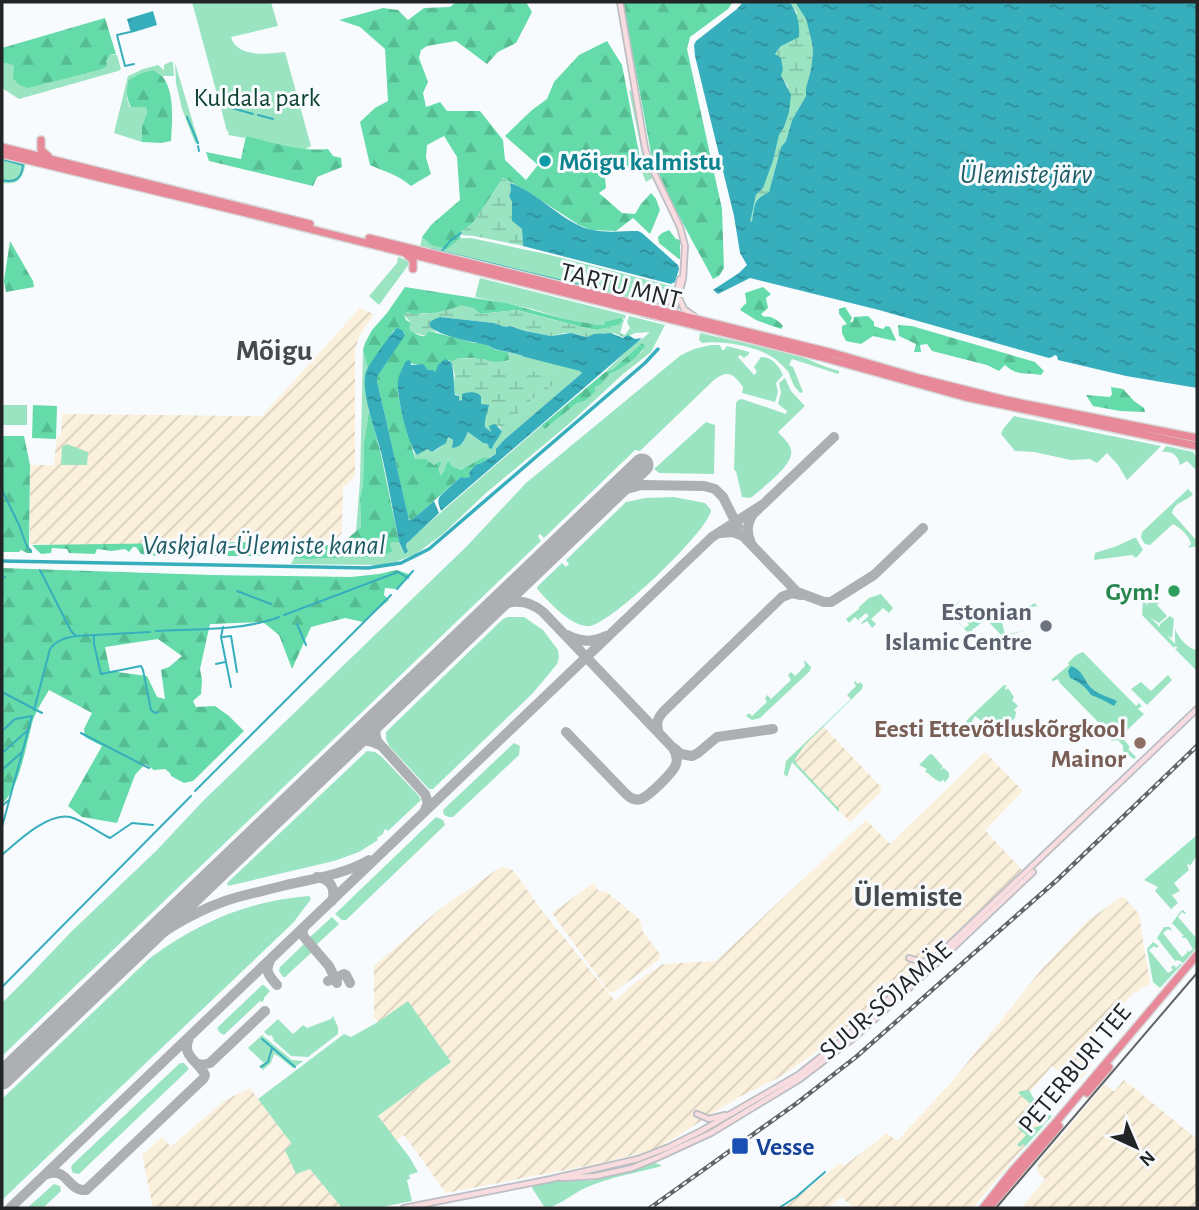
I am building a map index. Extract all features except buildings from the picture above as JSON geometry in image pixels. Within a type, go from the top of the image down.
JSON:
[{"type":"highway","points":[[41,141],[42,152],[58,161]]},
{"type":"highway","points":[[2,147],[36,159]]},
{"type":"highway","points":[[2,154],[36,159]]},
{"type":"highway","name":"TARTU MNT","points":[[36,159],[58,161],[833,353],[988,396],[1196,444]]},
{"type":"highway","name":"TARTU MNT","points":[[36,159],[404,252],[672,315],[992,404],[1196,444]]},
{"type":"highway","points":[[404,252],[412,259],[413,269]]},
{"type":"highway","name":"PETERBURI TEE","points":[[983,1208],[1197,955]]},
{"type":"highway","name":"PETERBURI TEE","points":[[989,1208],[1112,1063],[1114,1054]]},
{"type":"main road","points":[[620,2],[646,148],[653,171],[682,232],[685,246],[684,265],[672,315]]},
{"type":"main road","points":[[652,308],[664,305],[678,293]]},
{"type":"main road","points":[[678,293],[684,309],[701,320]]},
{"type":"main road","name":"SUUR-SÕJAMÄE","points":[[551,1179],[590,1177],[632,1168],[687,1145],[800,1079],[832,1056],[939,961],[1197,709]]},
{"type":"main road","name":"SUUR-SÕJAMÄE","points":[[404,1208],[638,1159],[701,1131],[798,1075],[828,1053],[1032,870]]},
{"type":"main road","points":[[909,958],[921,962],[932,960]]},
{"type":"main road","points":[[697,1114],[709,1119],[733,1113]]},
{"type":"main road","points":[[589,1170],[590,1177]]},
{"type":"shaded area","points":[[360,308],[374,314],[359,337],[355,350],[355,477],[343,487],[342,533],[335,540],[97,546],[30,544],[30,465],[54,465],[57,437],[61,437],[62,414],[262,416]]},
{"type":"shaded area","points":[[823,726],[881,787],[881,792],[850,822],[792,762],[787,777],[784,774],[786,761]]},
{"type":"shaded area","points":[[985,752],[1023,791],[985,830],[1022,870],[941,947],[833,1040],[782,1076],[739,1097],[657,1149],[597,1164],[446,1193],[404,1135],[396,1140],[378,1116],[451,1062],[408,1002],[378,1022],[374,1017],[374,966],[440,909],[501,867],[513,870],[615,1001],[637,981],[663,964],[716,961],[866,820],[890,844]]},
{"type":"shaded area","points":[[594,883],[598,890],[607,892],[640,920],[643,932],[660,954],[659,960],[613,992],[609,992],[552,913]]},
{"type":"shaded area","points":[[1124,897],[1139,914],[1150,984],[1141,988],[1137,994],[1134,992],[1115,1013],[1110,1010],[1095,1029],[1095,1035],[1105,1044],[1090,1062],[1092,1066],[1077,1083],[1072,1083],[1052,1066],[1031,1091],[1018,1093],[1048,1118],[973,1208],[854,1208],[841,1197],[828,1208],[783,1208],[840,1163],[844,1166],[887,1133],[897,1141],[955,1078],[1045,965],[1087,921]]},
{"type":"shaded area","points":[[1124,1080],[1197,1139],[1197,1208],[1021,1208],[1045,1179],[1038,1173],[1038,1163],[1105,1084],[1114,1092]]},
{"type":"shaded area","points":[[250,1088],[293,1145],[296,1174],[310,1168],[342,1208],[153,1208],[142,1155],[162,1137],[170,1146],[175,1143],[224,1101]]},
{"type":"green space","name":"Kuldala park","points":[[192,2],[271,2],[278,26],[231,37],[234,44],[246,52],[285,52],[311,146],[296,151],[287,150],[246,136],[228,135]]},
{"type":"green space","points":[[456,2],[526,2],[532,12],[516,43],[498,52],[487,64],[456,41],[427,46],[421,50],[419,58],[428,82],[423,93],[426,107],[440,102],[447,111],[480,111],[503,140],[505,160],[526,180],[538,165],[505,136],[547,99],[554,82],[579,55],[607,41],[622,65],[639,161],[622,172],[616,168],[605,177],[606,188],[599,193],[622,213],[635,214],[651,193],[660,210],[650,234],[633,218],[616,231],[591,230],[503,178],[473,223],[461,232],[460,238],[447,249],[431,245],[422,237],[431,225],[460,200],[457,157],[444,136],[427,145],[426,158],[431,174],[411,186],[397,176],[370,165],[360,122],[375,108],[388,101],[385,49],[360,27],[339,20],[383,8],[398,10],[408,20],[424,8],[450,7]]},
{"type":"green space","points":[[623,2],[733,2],[728,9],[690,37],[687,49],[722,209],[724,268],[719,276],[713,279],[672,201],[651,153]]},
{"type":"green space","points":[[790,2],[795,2],[806,19],[812,43],[813,53],[806,96],[781,147],[769,192],[757,200],[752,222],[749,222],[756,195],[763,188],[779,134],[784,127],[788,87],[781,75],[775,54],[797,13]]},
{"type":"green space","points":[[105,18],[116,54],[111,54],[106,61],[107,66],[102,69],[28,88],[19,85],[13,78],[14,66],[2,63],[2,48]]},
{"type":"green space","points":[[111,54],[117,55],[121,69],[118,71],[19,99],[2,88],[2,63],[14,66],[106,61]]},
{"type":"green space","points":[[173,62],[174,76],[162,76],[153,70],[127,89],[130,107],[146,107],[142,142],[114,133],[128,76],[158,65],[164,70],[164,65]]},
{"type":"green space","points":[[175,63],[199,143],[197,144],[182,109]]},
{"type":"green space","points":[[153,70],[163,77],[171,99],[171,141],[161,143],[142,142],[146,107],[131,107],[127,94],[129,80]]},
{"type":"green space","points":[[629,90],[633,92],[646,155],[654,177],[646,182],[642,172],[642,153]]},
{"type":"green space","points":[[246,136],[297,148],[328,149],[333,156],[341,158],[342,167],[317,177],[313,186],[209,161],[206,152],[241,159]]},
{"type":"green space","points":[[2,157],[26,163],[16,182],[2,183]]},
{"type":"green space","points":[[503,178],[512,183],[509,196],[512,202],[512,221],[522,229],[523,246],[462,235],[461,232],[473,223]]},
{"type":"green space","points":[[669,230],[680,240],[680,259],[659,243],[658,237]]},
{"type":"green space","points":[[422,237],[431,245],[471,238],[675,287],[668,300],[654,302],[634,297],[633,299],[420,248]]},
{"type":"green space","points":[[10,241],[34,287],[6,292],[4,281]]},
{"type":"green space","points":[[398,257],[409,264],[379,305],[369,296],[397,263]]},
{"type":"green space","points":[[480,278],[626,315],[624,320],[622,317],[599,325],[475,297]]},
{"type":"green space","points":[[405,287],[506,303],[599,325],[622,317],[619,325],[597,330],[517,310],[480,314],[463,307],[404,315],[411,323],[410,328],[418,335],[425,336],[428,331],[483,343],[496,350],[508,352],[509,360],[449,360],[434,373],[423,365],[406,363],[398,390],[415,459],[426,459],[434,465],[441,461],[440,475],[449,461],[452,466],[461,470],[482,458],[490,457],[469,472],[470,477],[461,477],[411,521],[377,381],[405,333],[394,330],[368,369],[363,350],[372,330]]},
{"type":"green space","points":[[763,287],[771,294],[766,298],[768,308],[761,314],[779,322],[783,326],[781,329],[756,320],[740,310],[746,303],[745,293]]},
{"type":"green space","points":[[461,305],[474,308],[480,314],[517,310],[597,330],[618,325],[622,319],[624,320],[620,333],[625,335],[630,328],[635,333],[625,338],[614,333],[587,337],[565,333],[551,336],[494,323],[440,317],[431,326],[436,332],[428,331],[425,336],[410,331],[411,323],[404,315],[407,312],[434,313]]},
{"type":"green space","points":[[845,307],[852,318],[850,322],[853,322],[854,317],[868,316],[874,326],[883,329],[890,327],[896,340],[873,336],[861,344],[846,341],[842,326],[847,324],[839,314],[839,309]]},
{"type":"green space","points":[[629,316],[665,325],[651,352],[486,493],[444,533],[416,554],[380,565],[291,564],[294,558],[337,558],[350,555],[370,557],[390,546],[391,541],[399,542],[402,549],[407,549],[409,540],[541,426],[545,429],[577,403],[585,401],[606,376],[643,351],[642,343],[613,369],[604,373],[650,332],[635,333],[627,322]]},
{"type":"green space","points":[[898,325],[912,326],[1035,362],[1044,371],[1041,375],[1022,373],[1005,365],[999,371],[987,365],[932,351],[927,344],[920,345],[921,352],[914,352],[916,344],[899,336]]},
{"type":"green space","points":[[700,333],[797,355],[839,373],[792,359],[789,365],[793,367],[803,392],[800,393],[788,371],[772,357],[738,345],[702,343],[699,340]]},
{"type":"green space","points":[[642,343],[645,346],[638,355],[625,366],[610,373],[585,401],[577,403],[545,429],[541,426],[604,373],[613,369]]},
{"type":"green space","points":[[711,345],[720,345],[722,350],[727,346],[749,352],[744,358],[740,355],[738,357],[754,375],[757,372],[754,367],[761,357],[775,363],[783,375],[776,383],[778,392],[775,402],[742,393],[743,387],[730,374],[714,380],[640,451],[635,450],[544,538],[540,534],[538,536],[541,541],[2,1056],[2,1003],[72,931],[467,546],[526,483],[681,355]]},
{"type":"green space","points":[[363,350],[368,369],[366,387],[369,411],[360,498],[361,527],[356,532],[360,481]]},
{"type":"green space","points":[[508,352],[582,373],[504,440],[496,454],[461,470],[452,466],[449,461],[439,475],[440,462],[434,465],[426,459],[415,460],[414,452],[417,455],[427,449],[435,451],[447,437],[453,440],[452,448],[463,443],[468,432],[492,449],[501,429],[535,397],[565,377],[491,366],[485,359],[504,362],[509,360]]},
{"type":"green space","points":[[458,358],[485,359],[491,366],[566,377],[535,397],[501,429],[499,426],[490,428],[490,432],[484,421],[489,407],[481,404],[481,396],[459,401],[459,396],[455,394],[455,375],[451,362]]},
{"type":"green space","points":[[785,378],[791,391],[805,406],[778,432],[789,445],[791,456],[783,469],[763,488],[752,497],[742,497],[734,470],[736,403],[742,399],[786,414],[787,411],[778,404],[781,393],[779,383]]},
{"type":"green space","points":[[1111,387],[1123,389],[1145,412],[1093,406],[1086,395],[1110,397]]},
{"type":"green space","points":[[2,405],[27,405],[27,425],[2,425]]},
{"type":"green space","points":[[33,405],[57,406],[56,439],[32,438]]},
{"type":"green space","points":[[369,411],[399,542],[391,542],[393,551],[384,555],[362,558],[357,555],[294,558],[305,547],[330,545],[338,552],[349,548],[351,542],[347,539],[361,527],[360,498]]},
{"type":"green space","points":[[1014,416],[1161,446],[1127,480],[1107,453],[1097,463],[1090,459],[1071,460],[1015,451],[1001,434]]},
{"type":"green space","points":[[706,422],[715,425],[714,474],[659,473],[654,469]]},
{"type":"green space","points":[[2,436],[24,436],[30,465],[29,547],[32,553],[21,550],[2,552]]},
{"type":"green space","points":[[67,444],[88,452],[87,465],[61,465],[62,447]]},
{"type":"green space","points":[[1166,446],[1193,452],[1197,458],[1197,467],[1195,469],[1187,461],[1180,465],[1174,454],[1162,452]]},
{"type":"green space","points":[[1188,489],[1193,494],[1175,507],[1172,513],[1197,541],[1197,546],[1188,548],[1191,544],[1189,538],[1173,524],[1150,545],[1145,544],[1141,538],[1142,532]]},
{"type":"green space","points":[[674,497],[705,503],[711,510],[706,521],[657,576],[600,622],[589,626],[575,622],[561,613],[538,590],[537,587],[562,563],[566,567],[569,564],[566,560],[626,502]]},
{"type":"green space","points":[[1134,538],[1143,550],[1136,558],[1132,555],[1094,560],[1095,553]]},
{"type":"green space","points":[[259,542],[262,548],[276,544],[272,553],[263,553],[261,556],[157,556],[141,554],[136,547],[129,552],[125,549],[97,549],[95,554],[69,553],[67,549],[52,548],[51,553],[41,554],[32,545]]},
{"type":"green space","points":[[2,568],[351,577],[397,570],[411,575],[396,589],[385,588],[384,595],[389,600],[363,622],[345,618],[311,627],[292,669],[279,635],[263,622],[210,624],[200,669],[201,694],[193,701],[196,707],[215,706],[244,731],[193,781],[184,783],[165,769],[154,770],[145,764],[135,775],[117,823],[82,817],[68,806],[102,746],[85,737],[84,729],[92,713],[49,690],[33,720],[22,765],[13,788],[2,804]],"holes":[[[158,639],[182,656],[161,670],[165,699],[157,697],[147,676],[110,671],[105,647]]]},
{"type":"green space","points":[[881,594],[893,608],[889,613],[883,608],[871,619],[876,624],[872,628],[867,621],[861,623],[869,616],[866,613],[859,621],[855,617],[849,623],[846,619],[859,607],[869,598]]},
{"type":"green space","points":[[962,598],[950,613],[964,628],[969,625],[966,620],[1034,603],[1040,608],[1037,606],[1000,614],[1005,635],[1031,629],[1002,638],[986,619],[969,634],[949,612]]},
{"type":"green space","points":[[1153,598],[1167,616],[1159,623],[1151,618],[1160,627],[1170,616],[1174,619],[1172,638],[1167,635],[1175,644],[1175,629],[1184,642],[1197,650],[1197,671],[1175,649],[1178,648],[1174,648],[1142,615],[1143,600],[1146,600],[1147,607],[1148,600]]},
{"type":"green space","points":[[508,617],[524,617],[543,630],[558,650],[557,664],[533,693],[433,789],[429,789],[389,746],[386,732]]},
{"type":"green space","points":[[1083,652],[1136,706],[1139,703],[1142,706],[1138,709],[1144,714],[1121,736],[1136,757],[1134,759],[1123,751],[1118,740],[1111,741],[1114,736],[1106,728],[1102,728],[1058,679],[1051,680],[1069,665],[1076,655]]},
{"type":"green space","points":[[804,660],[811,667],[810,671],[760,718],[752,720],[746,716],[749,713],[752,716],[767,702],[767,695],[771,699],[791,680],[788,675],[791,672],[795,676],[805,666]]},
{"type":"green space","points":[[1168,675],[1172,680],[1147,705],[1131,689],[1141,682],[1151,691]]},
{"type":"green space","points":[[855,681],[863,685],[862,689],[805,745],[795,759],[839,812],[792,762],[787,777],[784,774],[786,761],[851,699],[847,695],[856,686]]},
{"type":"green space","points":[[1004,685],[1018,706],[1014,710],[1015,718],[996,735],[975,716],[971,723],[980,731],[975,734],[966,724],[967,720]]},
{"type":"green space","points":[[514,743],[520,746],[519,755],[453,817],[444,815],[443,810]]},
{"type":"green space","points":[[367,751],[382,757],[421,800],[388,831],[384,830],[378,840],[359,852],[334,861],[228,886],[227,883]]},
{"type":"green space","points":[[930,754],[943,767],[939,770],[944,768],[949,773],[945,782],[936,780],[925,771],[927,769],[919,765]]},
{"type":"green space","points":[[436,817],[443,820],[445,825],[346,920],[335,914]]},
{"type":"green space","points":[[1197,835],[1197,855],[1190,866],[1187,865],[1189,870],[1174,883],[1180,891],[1172,895],[1178,903],[1172,910],[1155,891],[1158,887],[1144,880]]},
{"type":"green space","points":[[309,896],[311,899],[293,923],[2,1200],[2,1099],[150,958],[168,945],[206,924],[245,908]]},
{"type":"green space","points":[[1183,910],[1186,913],[1182,912],[1178,917],[1197,939],[1197,947],[1183,963],[1175,961],[1157,938],[1164,927],[1170,927],[1172,931],[1168,929],[1163,933],[1182,957],[1187,950],[1189,952],[1193,949],[1172,923]]},
{"type":"green space","points":[[332,917],[339,924],[315,946],[309,938]]},
{"type":"green space","points":[[1153,942],[1159,946],[1149,950],[1168,973],[1173,970],[1171,967],[1174,965],[1176,968],[1182,964],[1160,988],[1153,982],[1147,949]]},
{"type":"green space","points":[[304,944],[312,952],[283,977],[279,971],[280,967]]},
{"type":"green space","points":[[262,985],[270,991],[264,1000],[224,1035],[220,1033],[217,1028]]},
{"type":"green space","points":[[408,1001],[451,1062],[378,1116],[418,1172],[409,1175],[410,1179],[407,1180],[412,1201],[377,1208],[342,1208],[310,1169],[296,1174],[285,1150],[292,1144],[258,1099],[344,1034],[351,1037]]},
{"type":"green space","points":[[333,1016],[338,1034],[308,1057],[291,1056],[271,1035],[264,1032],[278,1019],[293,1034],[303,1025],[307,1028]]},
{"type":"green space","points":[[262,1035],[292,1060],[303,1061],[293,1068],[274,1054],[271,1063],[263,1070],[259,1066],[264,1063],[248,1048]]},
{"type":"green space","points":[[180,1063],[184,1063],[189,1069],[79,1174],[73,1173],[72,1165]]},
{"type":"green space","points":[[1029,1090],[1035,1101],[1033,1105],[1045,1115],[1052,1116],[1024,1148],[1023,1144],[1020,1147],[1017,1145],[1026,1135],[1018,1128],[1020,1124],[1024,1123],[1033,1128],[1043,1125],[1048,1119],[1018,1093]]},
{"type":"green space","points":[[656,1163],[662,1166],[594,1184],[560,1203],[545,1208],[532,1188],[567,1179],[598,1179]]},
{"type":"green space","points":[[54,1184],[60,1186],[61,1191],[43,1208],[27,1208]]},
{"type":"water","name":"Ülemiste järv","points":[[743,2],[790,2],[798,18],[799,32],[799,37],[781,46],[775,54],[781,58],[781,75],[791,95],[789,112],[763,188],[756,195],[750,222],[757,200],[769,192],[781,147],[806,96],[813,53],[812,43],[806,19],[795,2],[1197,2],[1197,388],[1126,376],[1058,360],[1055,355],[1049,358],[879,310],[750,278],[718,294],[713,290],[747,265],[740,253],[734,216],[694,45]]},
{"type":"water","points":[[153,11],[157,25],[131,33],[127,19]]},
{"type":"water","points":[[510,183],[531,193],[583,227],[598,231],[642,233],[678,265],[675,282],[671,284],[523,246],[522,229],[512,221]]},
{"type":"water","points":[[440,317],[494,323],[551,336],[571,333],[587,337],[611,333],[623,338],[628,335],[635,339],[642,338],[441,511],[438,501],[441,495],[461,477],[470,477],[469,472],[477,464],[496,454],[496,449],[504,440],[582,373],[441,333],[430,325],[431,321]]},
{"type":"water","points":[[397,328],[405,335],[377,381],[409,520],[434,501],[439,513],[407,543],[408,551],[405,554],[399,542],[365,390],[366,372],[371,362]]},
{"type":"water","points":[[445,359],[451,362],[455,395],[459,396],[459,401],[462,400],[462,394],[470,392],[481,396],[481,404],[489,405],[485,427],[491,432],[489,426],[495,424],[502,431],[492,449],[468,432],[463,443],[456,447],[452,448],[453,440],[448,437],[446,443],[432,452],[427,449],[417,455],[414,450],[401,408],[399,376],[406,361],[410,360],[411,365],[423,364],[434,372]]},
{"type":"water","points":[[1071,666],[1079,671],[1095,691],[1117,701],[1114,706],[1091,695],[1082,685],[1070,678],[1068,671]]},
{"type":"waterway","points":[[130,32],[117,35],[125,66],[134,64]]},
{"type":"waterway","points":[[232,108],[253,114]]},
{"type":"waterway","points":[[258,115],[273,119]]},
{"type":"waterway","points":[[187,117],[198,143]]},
{"type":"waterway","points":[[198,146],[199,151]]},
{"type":"waterway","points":[[2,159],[23,165],[17,179],[2,180]]},
{"type":"waterway","points":[[442,251],[461,233]]},
{"type":"waterway","points":[[431,249],[596,289]]},
{"type":"waterway","points":[[641,316],[662,321]]},
{"type":"waterway","name":"Vaskjala-Ülemiste kanal","points":[[2,561],[368,568],[401,563],[429,549],[658,349]]},
{"type":"waterway","points":[[2,490],[31,551]]},
{"type":"waterway","points":[[40,570],[71,631],[76,636],[94,635],[101,674],[141,666],[151,710],[158,712]]},
{"type":"waterway","points":[[397,589],[413,571]]},
{"type":"waterway","points":[[284,615],[398,572],[408,578]]},
{"type":"waterway","points":[[237,591],[271,604]]},
{"type":"waterway","points":[[195,791],[391,595]]},
{"type":"waterway","points":[[156,631],[234,627],[279,617]]},
{"type":"waterway","points":[[297,624],[306,645]]},
{"type":"waterway","points":[[223,627],[221,637],[231,687]]},
{"type":"waterway","points":[[95,635],[150,632]]},
{"type":"waterway","points":[[34,710],[50,649],[55,643],[76,636]]},
{"type":"waterway","points":[[223,637],[231,636],[237,672]]},
{"type":"waterway","points":[[216,664],[225,662]]},
{"type":"waterway","points":[[2,692],[42,713]]},
{"type":"waterway","points":[[2,731],[15,719],[32,716],[2,827]]},
{"type":"waterway","points":[[2,753],[27,731]]},
{"type":"waterway","points":[[81,733],[149,768]]},
{"type":"waterway","points":[[2,770],[22,752]]},
{"type":"waterway","points":[[2,987],[191,796]]},
{"type":"waterway","points":[[2,806],[9,800]]},
{"type":"waterway","points":[[2,855],[33,829],[61,817],[70,817],[85,823],[110,838],[132,823],[153,825]]},
{"type":"waterway","points":[[262,1039],[295,1067]]},
{"type":"waterway","points":[[261,1067],[268,1062],[272,1048]]},
{"type":"waterway","points":[[779,1208],[825,1172]]},
{"type":"taxiway","points":[[751,543],[748,528],[753,514],[834,437]]},
{"type":"taxiway","points":[[608,497],[641,485],[704,486],[715,489],[723,497],[738,527]]},
{"type":"taxiway","points":[[10,1208],[712,537],[762,505]]},
{"type":"taxiway","points":[[720,533],[733,532],[743,536],[797,592],[831,602],[874,575],[923,528]]},
{"type":"taxiway","points":[[659,733],[658,720],[665,710],[782,597],[792,593],[801,595]]},
{"type":"taxiway","points":[[490,611],[510,602],[524,602],[537,607],[673,748],[676,764],[645,797],[631,798],[566,732]]},
{"type":"taxiway","points":[[567,635],[586,641],[606,636]]},
{"type":"taxiway","points":[[381,715],[377,721],[377,741],[425,794],[428,803],[425,810]]},
{"type":"taxiway","points":[[674,748],[681,754],[692,756],[717,737],[773,729]]},
{"type":"taxiway","points":[[351,744],[365,740],[379,745]]},
{"type":"taxiway","points":[[115,969],[167,930],[210,907],[246,895],[338,873],[369,860]]},
{"type":"taxiway","points":[[317,877],[331,885],[332,901]]},
{"type":"taxiway","points":[[304,928],[304,937],[329,966],[337,983]]},
{"type":"taxiway","points":[[270,961],[268,971],[277,985]]},
{"type":"taxiway","points":[[328,981],[344,974],[350,983]]},
{"type":"taxiway","points":[[196,1063],[210,1063],[265,1011]]},
{"type":"taxiway","points":[[47,1174],[64,1176],[75,1187],[86,1190],[204,1078],[202,1070],[187,1050],[189,1038]]},
{"type":"runway","points":[[2,1078],[642,465]]},
{"type":"tram line","points":[[996,1208],[1197,973]]},
{"type":"railway","points":[[650,1208],[797,1103],[856,1057],[1057,880],[1197,746]]},
{"type":"place","name":"Mõigu kalmistu","points":[[545,161]]},
{"type":"place","name":"Gym!","points":[[1174,591]]},
{"type":"place","name":"Estonian Islamic Centre","points":[[1046,626]]},
{"type":"place","name":"Eesti Ettevõtluskõrgkool Mainor","points":[[1140,743]]},
{"type":"place","name":"Vesse","points":[[740,1146]]},
{"type":"district","name":"Mõigu","points":[[274,350]]},
{"type":"district","name":"Ülemiste","points":[[908,896]]}]
